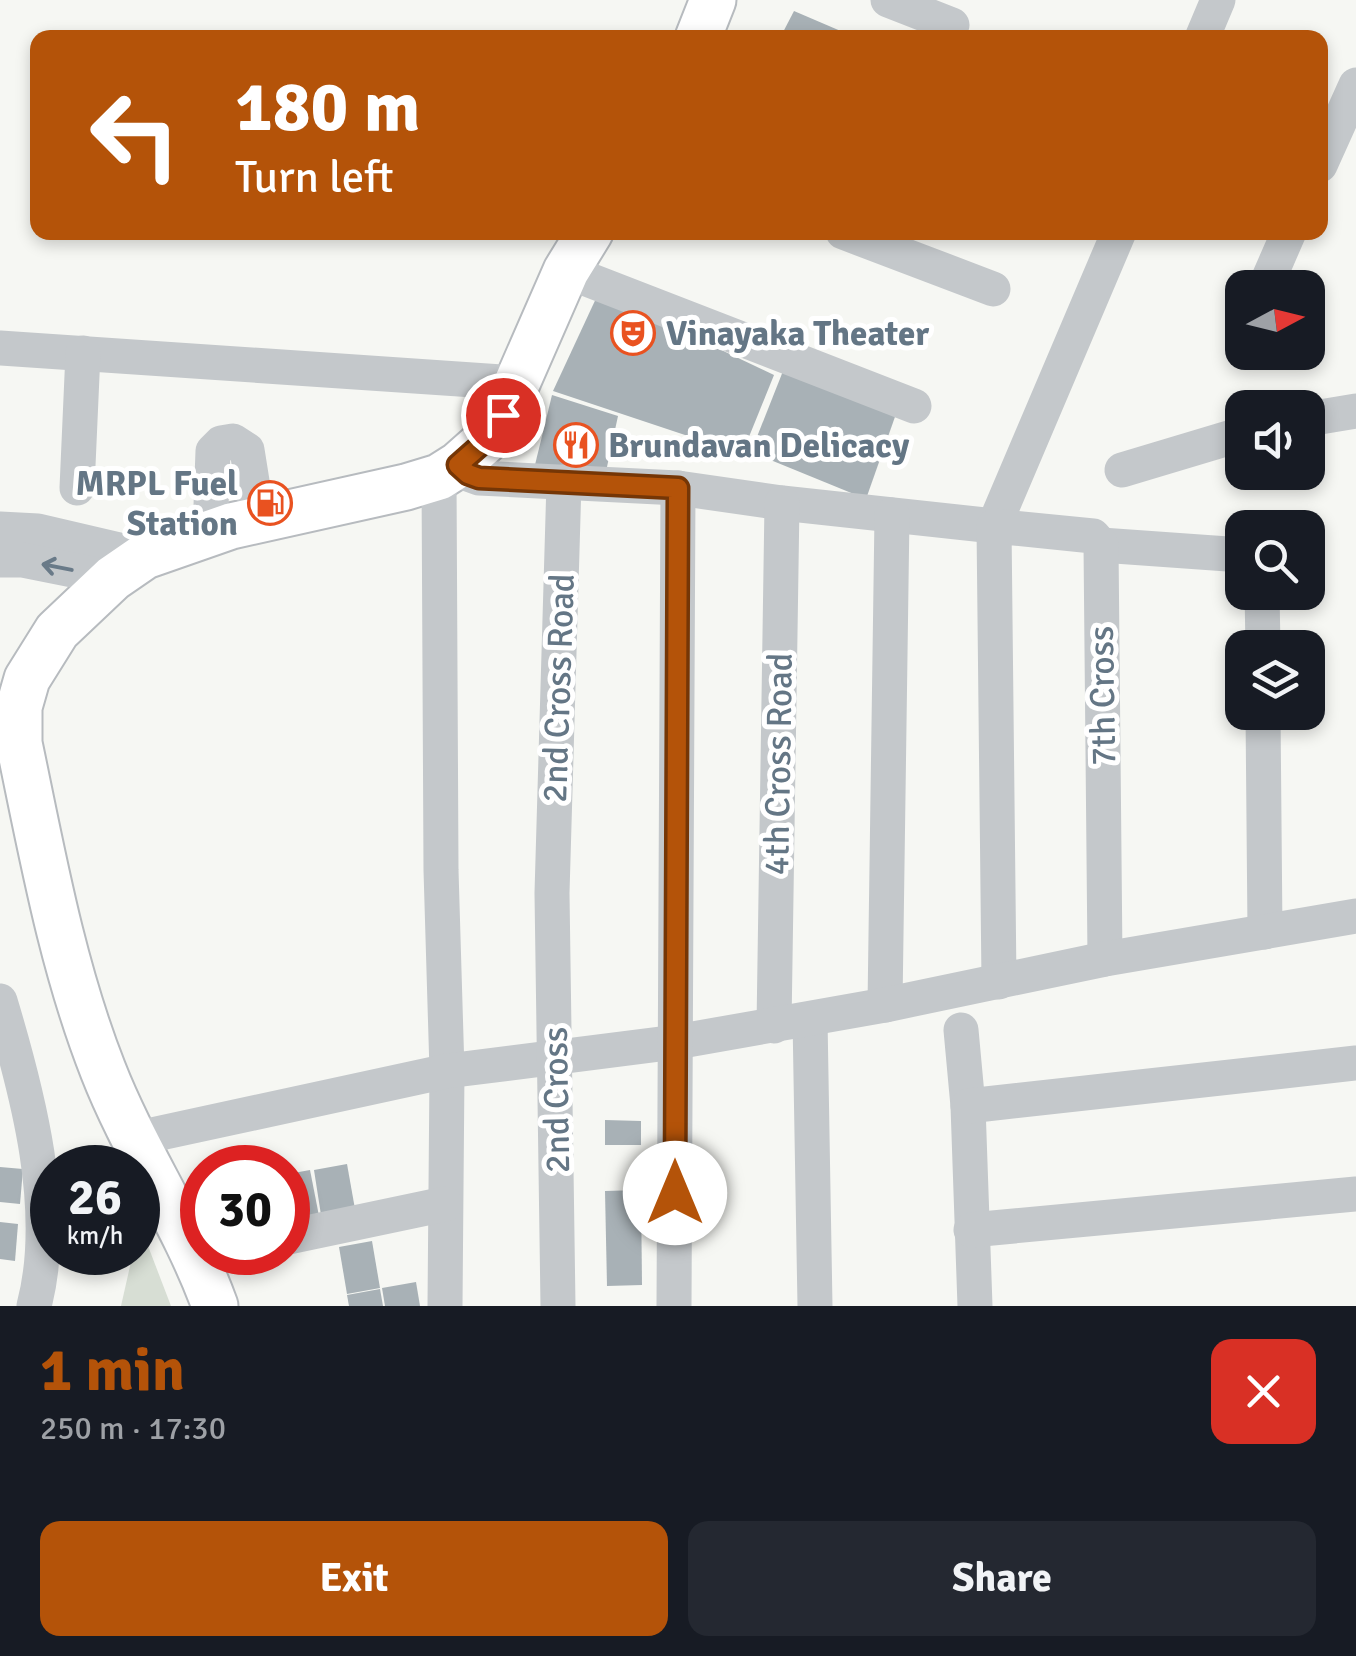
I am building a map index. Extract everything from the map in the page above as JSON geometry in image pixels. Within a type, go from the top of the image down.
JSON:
[{"type":"main road","points":[[701,30],[714,0]]},
{"type":"main road","points":[[180,1215],[133,1138],[79,1003],[19,743],[19,707],[27,679],[57,631],[129,567],[210,533],[406,488],[448,471],[484,442],[503,415],[566,271],[585,240]]},
{"type":"main road","points":[[208,1275],[214,1306]]},
{"type":"street","points":[[888,0],[952,24]]},
{"type":"street","points":[[1205,30],[1218,0]]},
{"type":"street","points":[[1328,147],[1356,85]]},
{"type":"street","points":[[864,240],[993,289]]},
{"type":"street","points":[[999,982],[994,526],[1116,240]]},
{"type":"street","points":[[1273,270],[1286,240]]},
{"type":"street","points":[[566,271],[914,406]]},
{"type":"street","points":[[0,348],[518,383]]},
{"type":"street","points":[[77,488],[84,353]]},
{"type":"street","points":[[1325,417],[1356,412]]},
{"type":"street","points":[[1122,470],[1225,439]]},
{"type":"street","points":[[210,533],[213,451],[221,442],[233,440],[247,450],[258,519]]},
{"type":"street","points":[[445,1306],[446,1071],[441,870],[448,471],[479,478],[678,488],[1093,536],[1101,545],[1225,554]]},
{"type":"street","name":"2nd Cross Road","points":[[552,894],[564,482]]},
{"type":"street","points":[[674,1306],[678,488]]},
{"type":"street","name":"4th Cross Road","points":[[774,1026],[782,503]]},
{"type":"street","points":[[885,1005],[892,515]]},
{"type":"street","points":[[0,529],[38,531],[129,567]]},
{"type":"street","name":"7th Cross","points":[[1101,545],[1105,959]]},
{"type":"street","points":[[0,560],[129,567]]},
{"type":"street","points":[[1263,730],[1264,932]]},
{"type":"street","name":"2nd Cross","points":[[552,894],[558,1306]]},
{"type":"street","points":[[133,1138],[446,1071],[774,1026],[1105,959],[1356,916]]},
{"type":"street","points":[[0,1002],[42,1183],[42,1271],[34,1306]]},
{"type":"street","points":[[810,1019],[815,1306]]},
{"type":"street","points":[[961,1030],[968,1106],[975,1306]]},
{"type":"street","points":[[968,1106],[1356,1063]]},
{"type":"street","points":[[972,1230],[1356,1194]]},
{"type":"street","points":[[310,1232],[445,1204]]},
{"type":"shaded area","points":[[128,1275],[159,1275],[171,1306],[121,1306]]},
{"type":"building","points":[[794,11],[838,30],[784,30]]},
{"type":"building","name":"Vinayaka Theater","points":[[599,292],[774,375],[742,454],[553,391]]},
{"type":"building","points":[[785,366],[896,414],[866,499],[751,452]]},
{"type":"building","name":"Brundavan Delicacy","points":[[552,395],[618,416],[605,476],[533,473]]},
{"type":"building","points":[[605,1120],[641,1121],[641,1145],[605,1145]]},
{"type":"building","points":[[347,1164],[355,1209],[321,1215],[314,1170]]},
{"type":"building","points":[[0,1167],[23,1169],[20,1204],[0,1202]]},
{"type":"building","points":[[310,1170],[319,1216],[310,1218]]},
{"type":"building","points":[[641,1190],[642,1285],[607,1286],[605,1191]]},
{"type":"building","points":[[0,1222],[18,1224],[15,1261],[0,1259]]},
{"type":"building","points":[[372,1241],[380,1288],[347,1294],[339,1247]]},
{"type":"building","points":[[416,1282],[420,1306],[385,1306],[382,1288]]},
{"type":"building","points":[[380,1289],[383,1306],[349,1306],[347,1295]]},
{"type":"place","name":"Vinayaka Theater","points":[[633,333]]},
{"type":"place","name":"Brundavan Delicacy","points":[[576,445]]},
{"type":"place","name":"MRPL Fuel Station","points":[[270,503]]},
{"type":"route","points":[[503,415],[484,442],[458,465],[468,474],[479,478],[678,488],[675,1193]]}]
